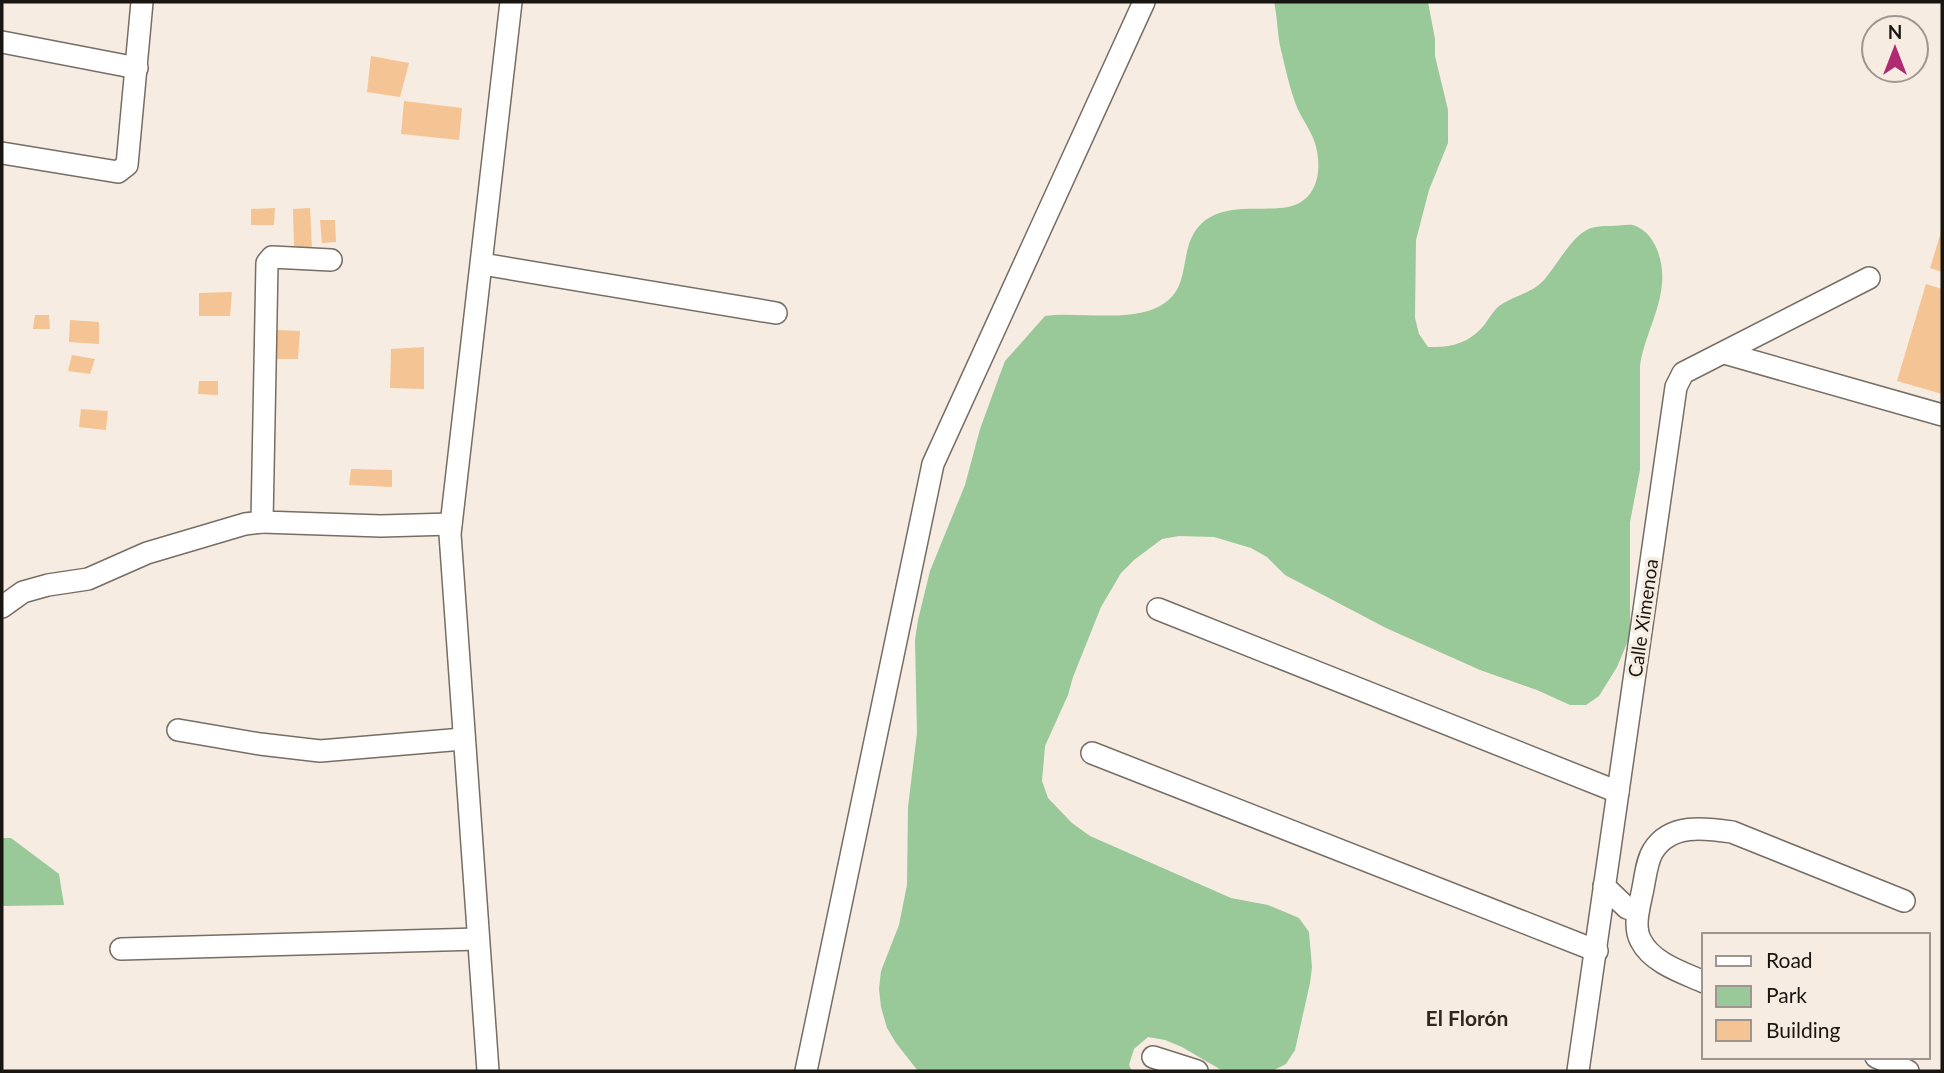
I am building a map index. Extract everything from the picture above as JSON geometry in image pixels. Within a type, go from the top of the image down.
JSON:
[{"type":"street","points":[[2,153],[118,172],[124,169],[127,165],[142,2]]},
{"type":"street","points":[[488,1071],[463,739],[451,524],[511,2]]},
{"type":"street","points":[[806,1071],[933,464],[1144,2]]},
{"type":"street","points":[[2,42],[137,68]]},
{"type":"street","points":[[262,522],[267,263],[272,257],[331,260]]},
{"type":"street","points":[[481,264],[776,313]]},
{"type":"street","name":"Calle Ximenoa","points":[[1578,1071],[1676,387],[1683,373],[1869,278]]},
{"type":"street","points":[[1724,353],[1942,415]]},
{"type":"street","points":[[2,607],[23,592],[88,579],[147,553],[245,524],[451,524]]},
{"type":"street","points":[[1158,609],[1618,792]]},
{"type":"street","points":[[178,730],[320,751],[463,739]]},
{"type":"street","points":[[1092,753],[1597,951]]},
{"type":"street","points":[[1702,981],[1668,966],[1641,942],[1637,926],[1652,852],[1664,839],[1684,829],[1732,832],[1904,901]]},
{"type":"street","points":[[1604,886],[1627,908],[1638,911]]},
{"type":"street","points":[[121,949],[478,939]]},
{"type":"street","points":[[1153,1057],[1197,1071]]},
{"type":"street","points":[[1881,1059],[1908,1071]]},
{"type":"green space","points":[[1274,2],[1428,2],[1435,39],[1435,56],[1448,110],[1448,143],[1429,190],[1416,240],[1415,318],[1419,334],[1428,347],[1452,345],[1473,336],[1499,306],[1539,284],[1574,240],[1588,229],[1633,225],[1648,234],[1653,241],[1662,266],[1662,283],[1640,366],[1640,470],[1630,522],[1630,636],[1617,667],[1599,696],[1586,705],[1570,705],[1480,670],[1386,628],[1285,575],[1267,557],[1251,548],[1214,537],[1179,536],[1162,539],[1121,573],[1101,607],[1068,695],[1045,746],[1042,781],[1048,798],[1072,823],[1090,836],[1231,898],[1268,905],[1299,918],[1309,932],[1312,967],[1295,1050],[1286,1064],[1272,1071],[1223,1071],[1182,1047],[1148,1037],[1134,1049],[1129,1065],[1132,1071],[918,1071],[887,1028],[879,989],[881,971],[899,925],[907,885],[908,807],[917,733],[915,640],[930,571],[965,485],[980,429],[1005,361],[1045,316],[1121,315],[1157,308],[1171,298],[1180,283],[1192,238],[1201,224],[1210,217],[1231,210],[1288,207],[1298,204],[1312,191],[1318,173],[1317,153],[1290,86],[1280,48]]},
{"type":"green space","points":[[2,838],[11,838],[59,874],[64,905],[2,906]]},
{"type":"building","points":[[371,56],[409,63],[400,97],[367,92]]},
{"type":"building","points":[[404,101],[462,108],[459,140],[401,134]]},
{"type":"building","points":[[275,208],[274,225],[251,225],[251,209]]},
{"type":"building","points":[[310,208],[312,248],[294,248],[293,209]]},
{"type":"building","points":[[320,220],[335,220],[336,242],[322,243]]},
{"type":"building","points":[[1942,229],[1942,272],[1930,268]]},
{"type":"building","points":[[1926,284],[1942,289],[1942,394],[1897,381]]},
{"type":"building","points":[[232,292],[230,316],[199,316],[199,293]]},
{"type":"building","points":[[35,315],[49,315],[50,329],[33,329]]},
{"type":"building","points":[[70,320],[99,322],[99,344],[69,342]]},
{"type":"building","points":[[276,330],[300,331],[298,359],[275,359]]},
{"type":"building","points":[[424,347],[424,389],[390,388],[391,349]]},
{"type":"building","points":[[72,355],[95,359],[90,374],[68,371]]},
{"type":"building","points":[[199,381],[218,381],[218,395],[198,394]]},
{"type":"building","points":[[81,409],[108,411],[106,430],[79,427]]},
{"type":"building","points":[[351,469],[392,470],[392,487],[349,485]]},
{"type":"district","name":"El Florón","points":[[1467,1019]]}]
